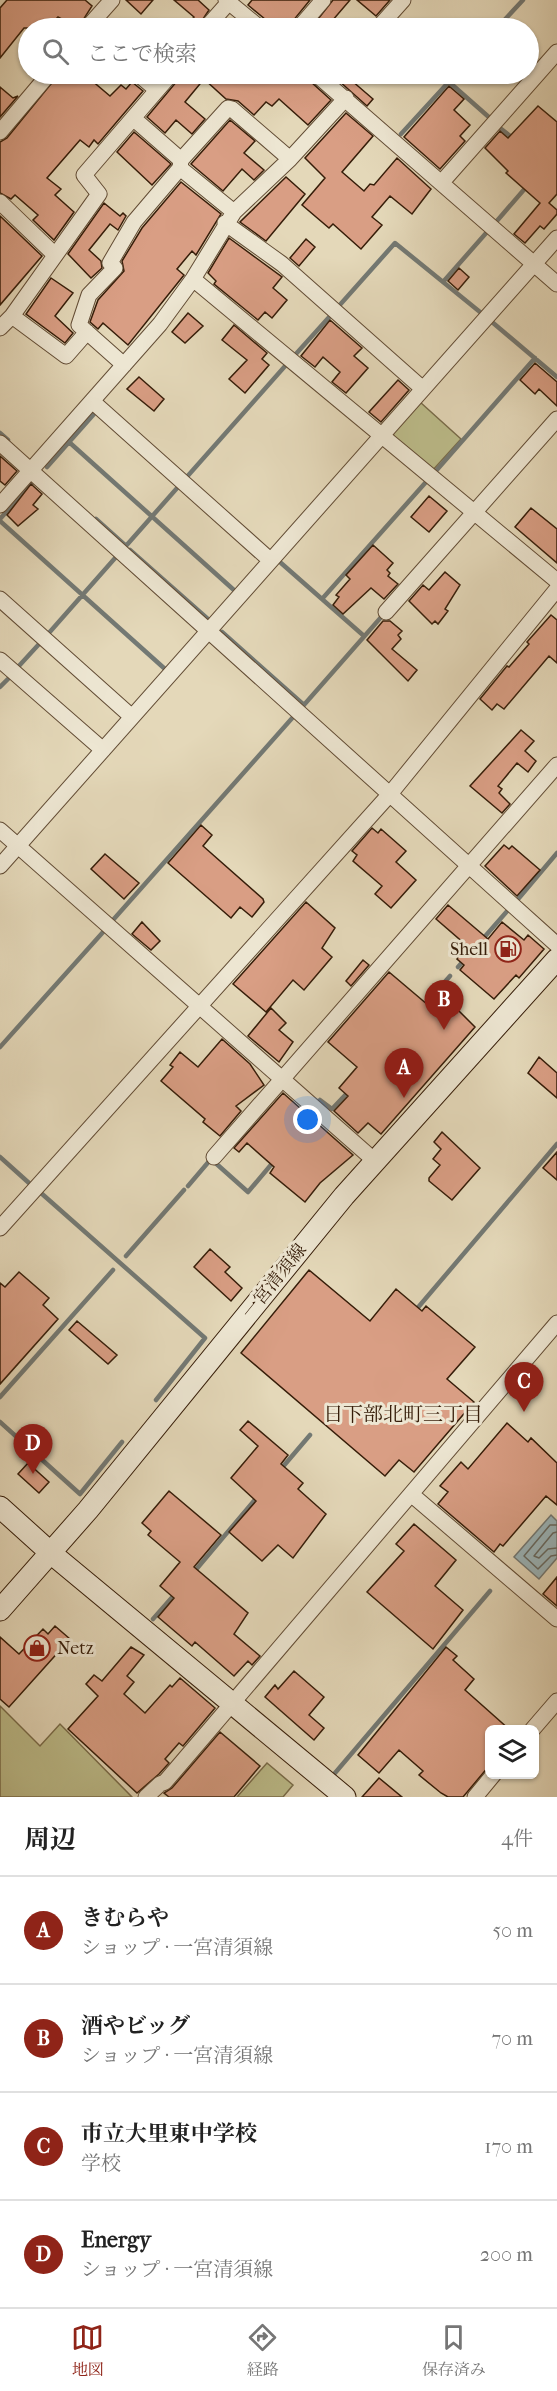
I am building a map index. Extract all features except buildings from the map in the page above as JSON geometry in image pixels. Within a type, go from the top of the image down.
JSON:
[{"type":"main road","name":"一宮清須線","points":[[0,1610],[51,1554],[375,1161],[557,959]]},
{"type":"main road","points":[[0,1507],[51,1554],[345,1797]]},
{"type":"street","points":[[96,18],[112,0]]},
{"type":"street","points":[[308,18],[323,0]]},
{"type":"street","points":[[387,18],[404,0]]},
{"type":"street","points":[[216,18],[232,2],[249,18]]},
{"type":"street","points":[[539,72],[557,52]]},
{"type":"street","points":[[0,132],[41,84]]},
{"type":"street","points":[[150,84],[157,90]]},
{"type":"street","points":[[0,328],[12,316],[99,194],[84,175],[162,84]]},
{"type":"street","points":[[336,84],[345,98],[557,284]]},
{"type":"street","points":[[442,182],[529,84]]},
{"type":"street","points":[[0,505],[160,324],[193,279],[229,218],[290,159],[345,98]]},
{"type":"street","points":[[124,365],[79,326],[89,295],[115,268],[110,263],[134,222],[228,108],[290,159]]},
{"type":"street","points":[[133,118],[181,164],[229,218],[423,389]]},
{"type":"street","points":[[0,201],[55,255]]},
{"type":"street","points":[[0,866],[557,238]]},
{"type":"street","points":[[193,279],[557,581]]},
{"type":"street","points":[[12,316],[66,356],[87,332]]},
{"type":"street","points":[[92,401],[270,561]]},
{"type":"street","points":[[386,612],[557,419]]},
{"type":"street","points":[[0,443],[557,945]]},
{"type":"street","points":[[0,1228],[390,794],[557,589]]},
{"type":"street","points":[[0,599],[132,717]]},
{"type":"street","points":[[0,660],[103,750]]},
{"type":"street","points":[[214,1157],[557,765]]},
{"type":"street","points":[[0,831],[375,1161]]},
{"type":"street","points":[[146,1797],[165,1782],[557,1323]]},
{"type":"street","points":[[411,1494],[557,1618]]},
{"type":"street","points":[[536,1725],[557,1701]]},
{"type":"street","points":[[475,1797],[490,1779]]},
{"type":"green space","points":[[420,402],[461,439],[432,471],[394,438],[393,432]]},
{"type":"green space","points":[[0,1706],[40,1746],[60,1724],[132,1797],[0,1797]]},
{"type":"green space","points":[[267,1763],[293,1785],[283,1797],[237,1797]]},
{"type":"water","points":[[551,1515],[557,1521],[557,1558],[539,1579],[514,1557]]},
{"type":"waterway","points":[[506,18],[523,0]]},
{"type":"waterway","points":[[401,134],[447,84]]},
{"type":"waterway","points":[[451,84],[491,119]]},
{"type":"waterway","points":[[500,128],[514,139]]},
{"type":"waterway","points":[[496,222],[528,185]]},
{"type":"waterway","points":[[443,282],[487,232]]},
{"type":"waterway","points":[[338,307],[395,243],[480,312]]},
{"type":"waterway","points":[[295,355],[331,315]]},
{"type":"waterway","points":[[492,322],[557,377]]},
{"type":"waterway","points":[[435,472],[535,358]]},
{"type":"waterway","points":[[185,479],[286,365]]},
{"type":"waterway","points":[[47,467],[94,414]]},
{"type":"waterway","points":[[0,433],[8,440]]},
{"type":"waterway","points":[[69,442],[235,591]]},
{"type":"waterway","points":[[322,599],[426,482]]},
{"type":"waterway","points":[[0,519],[32,483]]},
{"type":"waterway","points":[[125,547],[178,487]]},
{"type":"waterway","points":[[96,519],[126,546]]},
{"type":"waterway","points":[[0,521],[165,669]]},
{"type":"waterway","points":[[130,550],[209,620]]},
{"type":"waterway","points":[[48,634],[116,557]]},
{"type":"waterway","points":[[281,563],[364,636]]},
{"type":"waterway","points":[[303,706],[383,615]]},
{"type":"waterway","points":[[222,632],[304,705]]},
{"type":"waterway","points":[[18,667],[40,643]]},
{"type":"waterway","points":[[0,687],[12,675]]},
{"type":"waterway","points":[[113,920],[294,716]]},
{"type":"waterway","points":[[519,898],[557,853]]},
{"type":"waterway","points":[[481,941],[509,909]]},
{"type":"waterway","points":[[0,1047],[104,931]]},
{"type":"waterway","points":[[458,967],[466,958]]},
{"type":"waterway","points":[[422,1008],[450,976]]},
{"type":"waterway","points":[[320,1100],[332,1109],[349,1091]]},
{"type":"waterway","points":[[415,1311],[557,1144]]},
{"type":"waterway","points":[[0,1157],[29,1183]]},
{"type":"waterway","points":[[188,1186],[211,1159],[248,1192],[275,1160]]},
{"type":"waterway","points":[[126,1256],[184,1190]]},
{"type":"waterway","points":[[41,1193],[205,1338],[156,1400]]},
{"type":"waterway","points":[[0,1397],[113,1270]]},
{"type":"waterway","points":[[0,1422],[80,1494],[122,1442]]},
{"type":"waterway","points":[[281,1469],[310,1435]]},
{"type":"waterway","points":[[194,1572],[258,1496]]},
{"type":"waterway","points":[[335,1773],[490,1591]]},
{"type":"waterway","points":[[153,1619],[175,1594]]},
{"type":"place","name":"Shell","points":[[508,949]]},
{"type":"place","name":"酒やビッグ","points":[[444,1030]]},
{"type":"place","name":"きむらや","points":[[404,1098]]},
{"type":"place","name":"市立大里東中学校","points":[[524,1412]]},
{"type":"place","name":"Energy","points":[[33,1474]]},
{"type":"place","name":"Netz","points":[[37,1648]]},
{"type":"district","name":"日下部北町三丁目","points":[[403,1414]]}]
